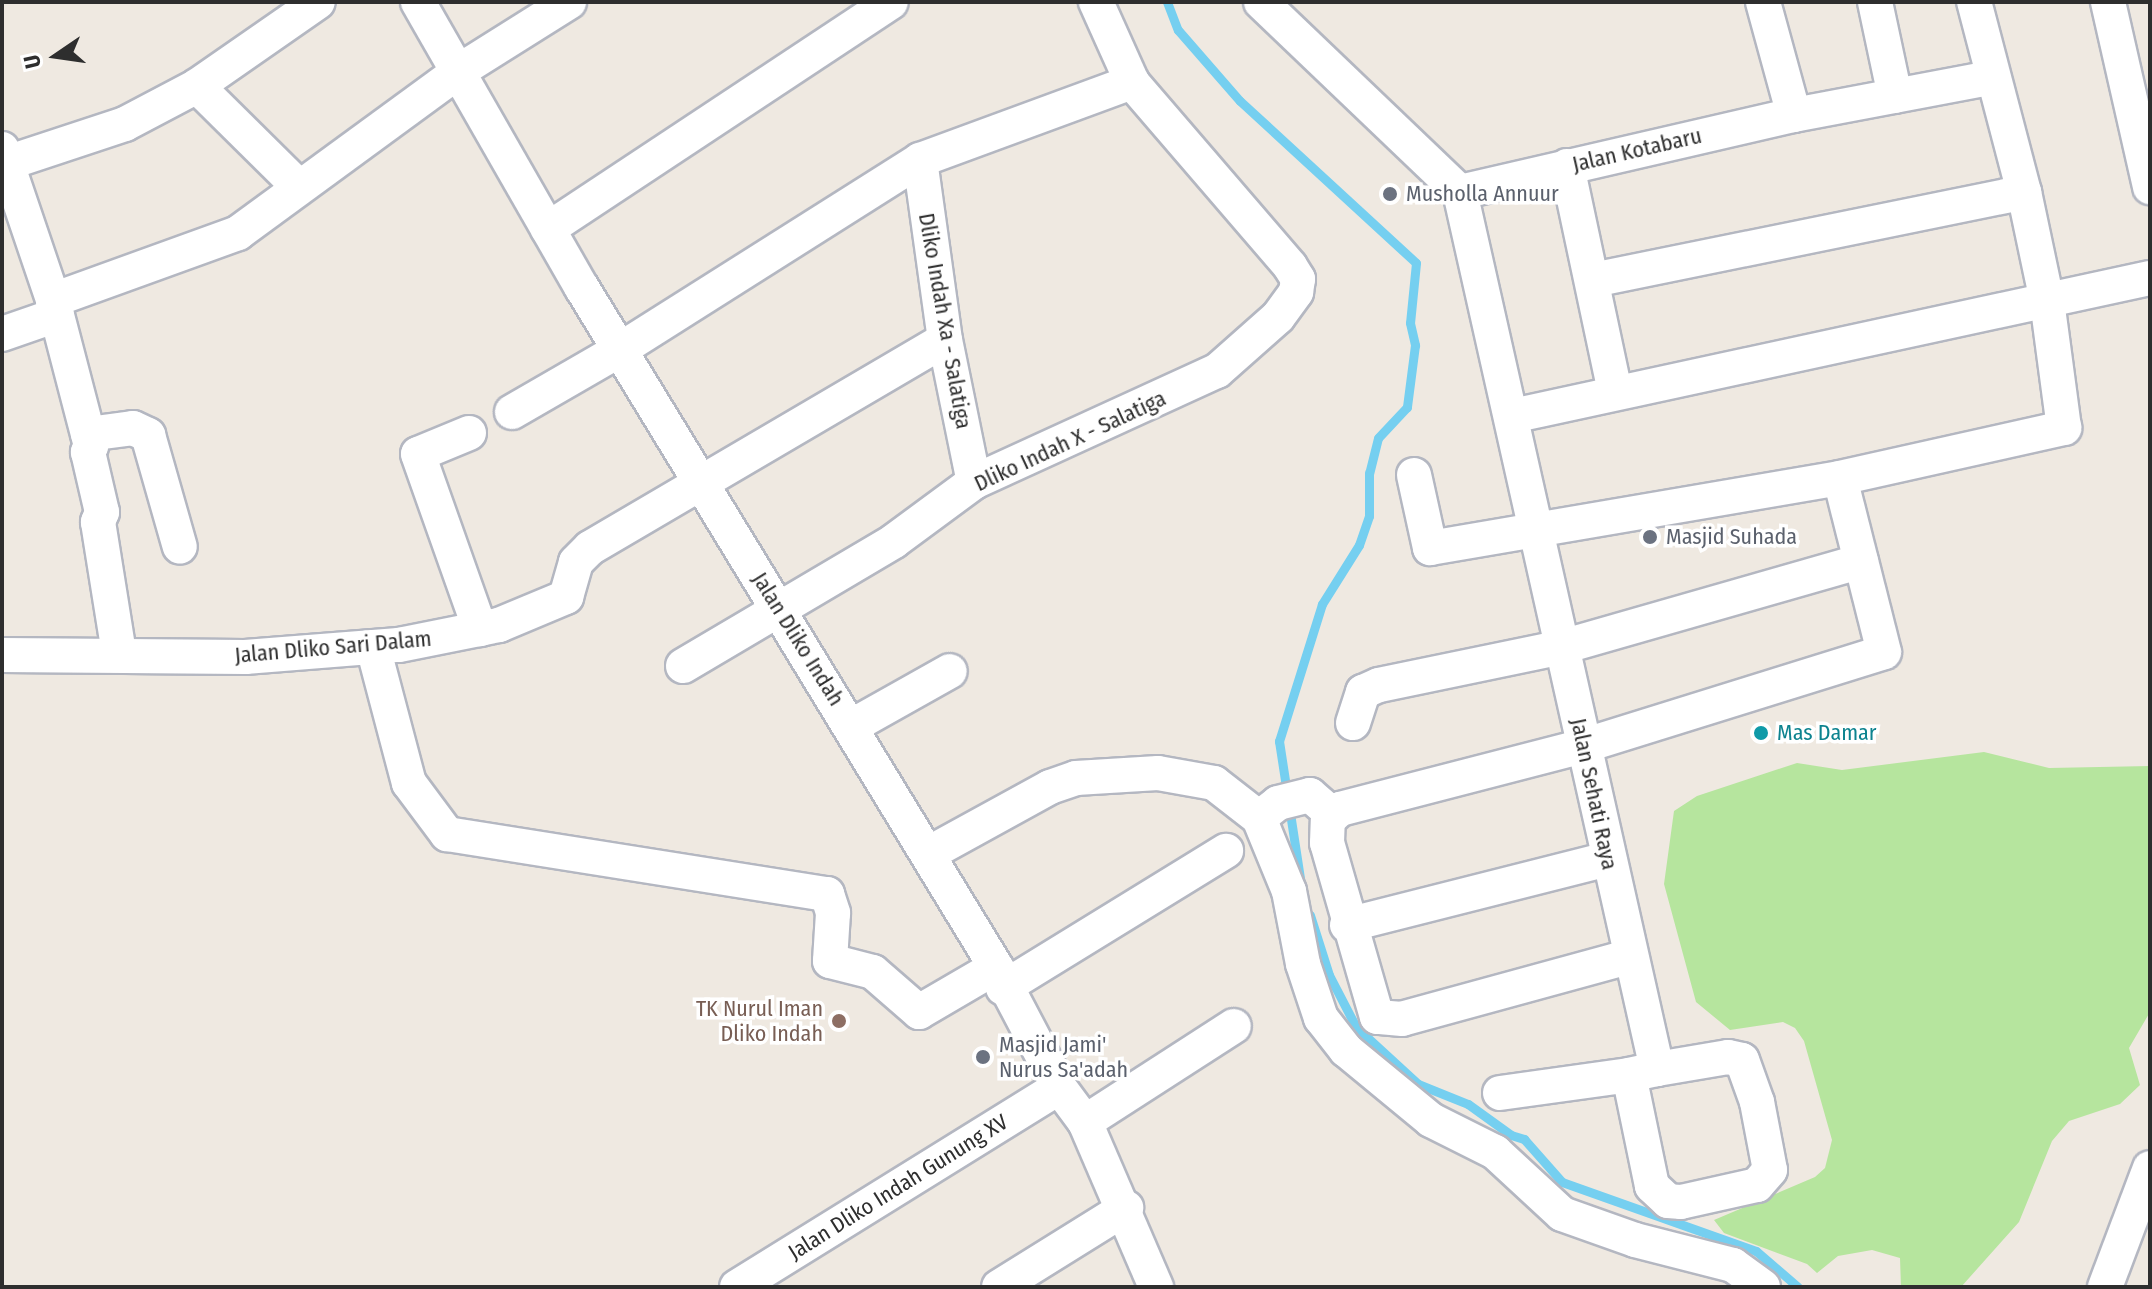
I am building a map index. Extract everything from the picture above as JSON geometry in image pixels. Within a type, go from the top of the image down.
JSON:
[{"type":"street","points":[[119,653],[88,434],[55,308],[5,156],[125,124],[197,86],[318,2]]},
{"type":"street","name":"Jalan Dliko Indah","points":[[418,2],[548,229],[852,726],[1000,978],[1059,1087],[1085,1122],[1126,1208],[1142,1265],[1156,1287]]},
{"type":"street","points":[[2,334],[55,308],[238,233],[297,185],[459,71],[569,2]]},
{"type":"street","points":[[548,229],[891,2]]},
{"type":"street","points":[[512,412],[621,349],[920,160],[1132,82],[1096,2]]},
{"type":"street","points":[[1261,2],[1460,192]]},
{"type":"street","points":[[1763,2],[1794,115]]},
{"type":"street","points":[[1875,2],[1895,96]]},
{"type":"street","points":[[1414,475],[1430,548],[1840,478],[2061,431],[2066,421],[2047,301],[2024,192],[1990,78],[1974,2]]},
{"type":"street","points":[[2108,2],[2150,187]]},
{"type":"street","name":"Jalan Kotabaru","points":[[1460,192],[1794,115],[1990,78]]},
{"type":"street","name":"Dliko Indah X - Salatiga","points":[[683,666],[894,541],[974,482],[1217,371],[1267,327],[1296,292],[1298,279],[1290,266],[1132,82]]},
{"type":"street","points":[[197,86],[297,185]]},
{"type":"street","name":"Dliko Indah Xa - Salatiga","points":[[920,160],[945,340],[974,482]]},
{"type":"street","points":[[1567,166],[1615,391]]},
{"type":"street","name":"Jalan Sehati Raya","points":[[1460,192],[1608,859],[1628,957],[1643,1072]]},
{"type":"street","points":[[1593,280],[2024,192]]},
{"type":"street","points":[[1512,416],[1615,391],[2150,278]]},
{"type":"street","name":"Jalan Dliko Sari Dalam","points":[[2,655],[119,653],[245,657],[373,647],[480,629],[559,601],[569,592],[584,553],[945,340]]},
{"type":"street","points":[[88,434],[133,428],[148,435],[180,547]]},
{"type":"street","points":[[469,433],[418,454],[480,629]]},
{"type":"street","points":[[928,854],[1050,787],[1085,777],[1158,773],[1214,783],[1295,807],[1583,746],[1884,652],[1840,478]]},
{"type":"street","points":[[1353,723],[1363,692],[1379,685],[1562,647],[1861,561]]},
{"type":"street","points":[[373,647],[409,783],[447,834],[827,894],[833,913],[830,961],[873,972],[919,1012],[1000,978],[1226,851]]},
{"type":"street","points":[[852,726],[950,671]]},
{"type":"street","points":[[1295,807],[1327,843],[1373,1013],[1385,1020],[1628,957]]},
{"type":"street","points":[[1295,807],[1289,891],[1303,964],[1321,1018],[1346,1050],[1431,1120],[1495,1152],[1562,1214],[1635,1240],[1733,1265],[1763,1287]]},
{"type":"street","points":[[1347,925],[1608,859]]},
{"type":"street","points":[[1085,1122],[1234,1026]]},
{"type":"street","points":[[1500,1093],[1728,1057],[1742,1060],[1757,1102],[1770,1170],[1757,1185],[1704,1200],[1668,1201],[1652,1186],[1643,1072]]},
{"type":"street","name":"Jalan Dliko Indah Gunung XV","points":[[737,1287],[1059,1087]]},
{"type":"street","points":[[2105,1287],[2149,1175]]},
{"type":"street","points":[[999,1287],[1126,1208]]},
{"type":"green space","points":[[1984,752],[2049,768],[2150,766],[2150,1012],[2129,1048],[2140,1085],[2120,1104],[2069,1121],[2052,1141],[2019,1222],[1961,1287],[1901,1287],[1900,1258],[1872,1250],[1838,1256],[1817,1273],[1807,1264],[1724,1233],[1714,1220],[1815,1177],[1825,1168],[1832,1140],[1804,1041],[1795,1028],[1783,1022],[1730,1030],[1696,1002],[1664,884],[1674,811],[1697,796],[1797,763],[1842,770]]},
{"type":"waterway","points":[[1167,2],[1178,30],[1240,101],[1416,263],[1410,323],[1415,345],[1407,407],[1378,438],[1369,473],[1369,516],[1359,545],[1322,604],[1279,741],[1301,885]]},
{"type":"waterway","points":[[1310,915],[1329,975],[1356,1027],[1418,1084],[1468,1104],[1511,1135],[1524,1139],[1562,1182],[1756,1251],[1798,1287]]},
{"type":"place","name":"Musholla Annuur","points":[[1390,194]]},
{"type":"place","name":"Masjid Suhada","points":[[1650,537]]},
{"type":"place","name":"Mas Damar","points":[[1761,733]]},
{"type":"place","name":"TK Nurul Iman Dliko Indah","points":[[839,1021]]},
{"type":"place","name":"Masjid Jami' Nurus Sa'adah","points":[[983,1057]]}]
